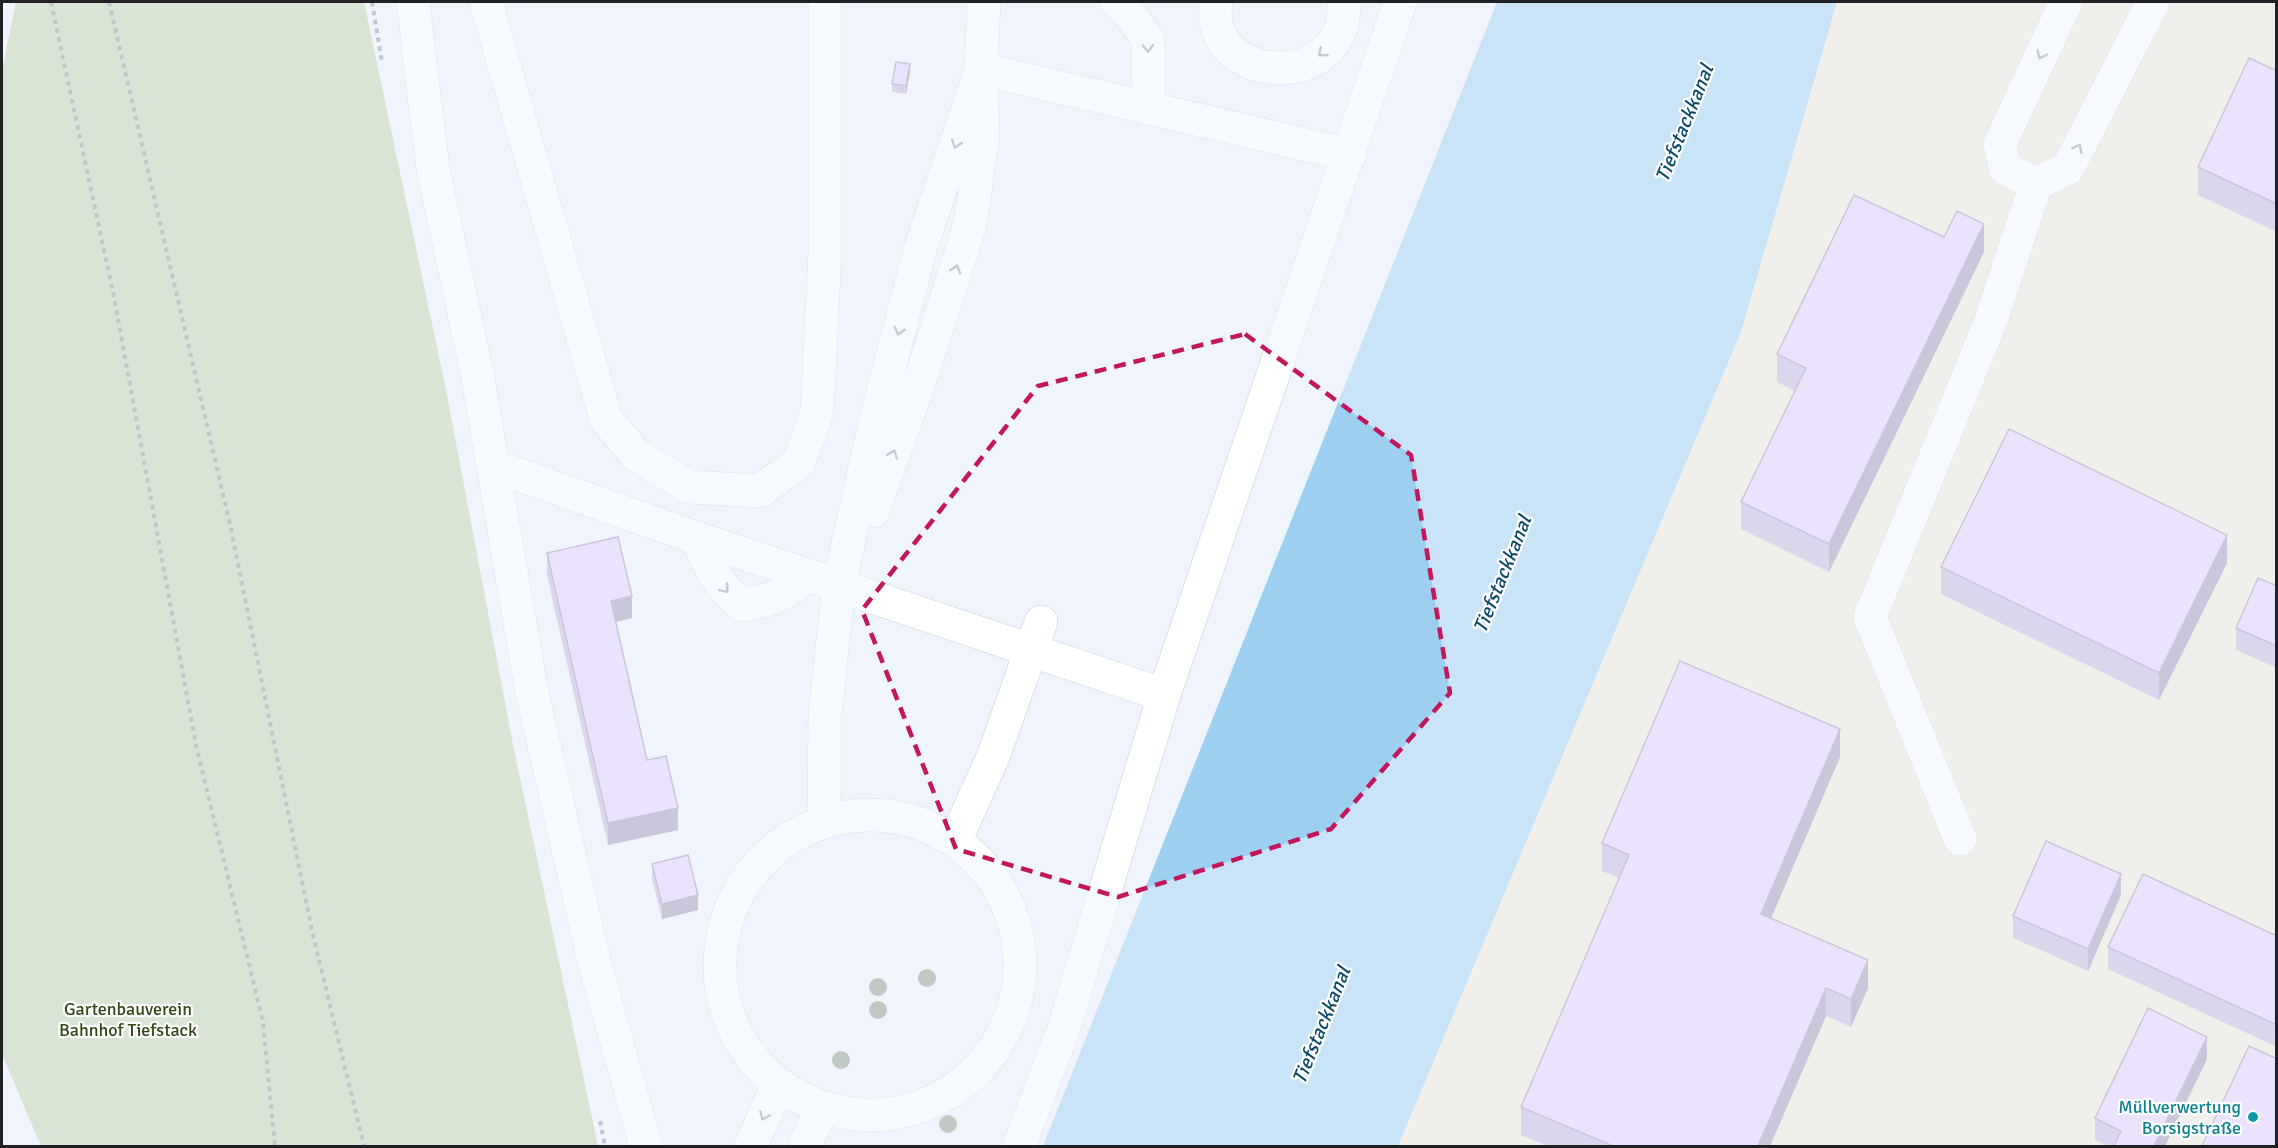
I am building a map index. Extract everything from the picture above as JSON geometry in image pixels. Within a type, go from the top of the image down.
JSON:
[{"type":"lane","points":[[413,2],[433,169],[494,466],[532,693],[594,965],[651,1144]]},
{"type":"lane","points":[[486,2],[606,418],[636,455],[689,487],[760,491],[799,462],[817,412],[825,252],[825,2]]},
{"type":"lane","points":[[824,822],[825,715],[838,585],[874,428],[920,250],[981,69],[984,2]]},
{"type":"lane","points":[[1116,2],[1125,8],[1148,39],[1149,108]]},
{"type":"lane","points":[[1216,2],[1215,11],[1220,30],[1228,45],[1251,63],[1281,70],[1298,67],[1317,58],[1332,44],[1340,29],[1344,2]]},
{"type":"lane","points":[[1019,1146],[1063,1031],[1164,695],[1350,155],[1400,2]]},
{"type":"lane","points":[[2036,184],[2005,168],[2000,144],[2066,2]]},
{"type":"lane","points":[[1960,839],[1870,617],[1990,323],[2036,184],[2068,168],[2153,2]]},
{"type":"lane","points":[[981,69],[1350,155]]},
{"type":"lane","points":[[494,466],[806,575],[1036,636],[1164,695]]},
{"type":"lane","points":[[697,538],[724,590],[742,604],[775,598],[794,587],[806,575]]},
{"type":"lane","points":[[955,841],[993,757],[1036,636]]},
{"type":"lane","points":[[858,815],[892,816],[925,825],[955,841],[987,870],[1009,907],[1020,949],[1018,992],[1005,1033],[980,1068],[946,1096],[906,1112],[863,1116],[821,1108],[798,1099],[778,1085],[745,1052],[725,1009],[718,963],[726,916],[748,875],[782,842],[824,822],[858,815]]},
{"type":"lane","points":[[751,1146],[778,1085]]},
{"type":"lane","points":[[805,1146],[821,1108]]},
{"type":"path","points":[[51,2],[114,297],[196,745],[263,1022],[275,1146]]},
{"type":"path","points":[[109,2],[231,529],[312,931],[364,1146]]},
{"type":"highlighted area","points":[[1245,334],[1411,455],[1450,693],[1331,829],[1118,897],[956,849],[862,610],[1038,386]]},
{"type":"shaded area","points":[[1837,2],[2276,2],[2276,1146],[1398,1146],[1741,332]]},
{"type":"green space","name":"Gartenbauverein Bahnhof Tiefstack","points":[[16,2],[364,2],[446,390],[513,745],[598,1146],[41,1146],[2,1054],[2,70]]},
{"type":"water","name":"Tiefstackkanal","points":[[1497,2],[1837,2],[1741,332],[1398,1146],[1043,1146]]},
{"type":"building","points":[[2249,58],[2277,71],[2277,204],[2198,167]]},
{"type":"building","points":[[896,62],[910,64],[906,86],[892,84]]},
{"type":"building","points":[[1854,195],[1944,237],[1957,211],[1984,224],[1829,544],[1741,502],[1806,368],[1777,354]]},
{"type":"building","points":[[2009,429],[2227,535],[2159,673],[1941,567]]},
{"type":"building","points":[[618,537],[632,596],[611,601],[647,760],[666,756],[678,808],[608,823],[547,553]]},
{"type":"building","points":[[2258,578],[2277,586],[2277,646],[2236,628]]},
{"type":"building","points":[[1680,661],[1840,729],[1761,914],[1868,960],[1851,999],[1826,988],[1758,1146],[1613,1146],[1521,1107],[1629,855],[1602,843]]},
{"type":"building","points":[[2046,841],[2121,874],[2088,949],[2013,916]]},
{"type":"building","points":[[688,855],[698,895],[662,904],[652,864]]},
{"type":"building","points":[[2143,874],[2277,936],[2277,1025],[2108,947]]},
{"type":"building","points":[[2148,1008],[2207,1037],[2154,1146],[2114,1146],[2121,1131],[2095,1118]]},
{"type":"building","name":"Müllverwertung Borsigstraße","points":[[2249,1046],[2277,1059],[2277,1146],[2202,1146]]},
{"type":"place","name":"Müllverwertung Borsigstraße","points":[[2253,1117]]}]
